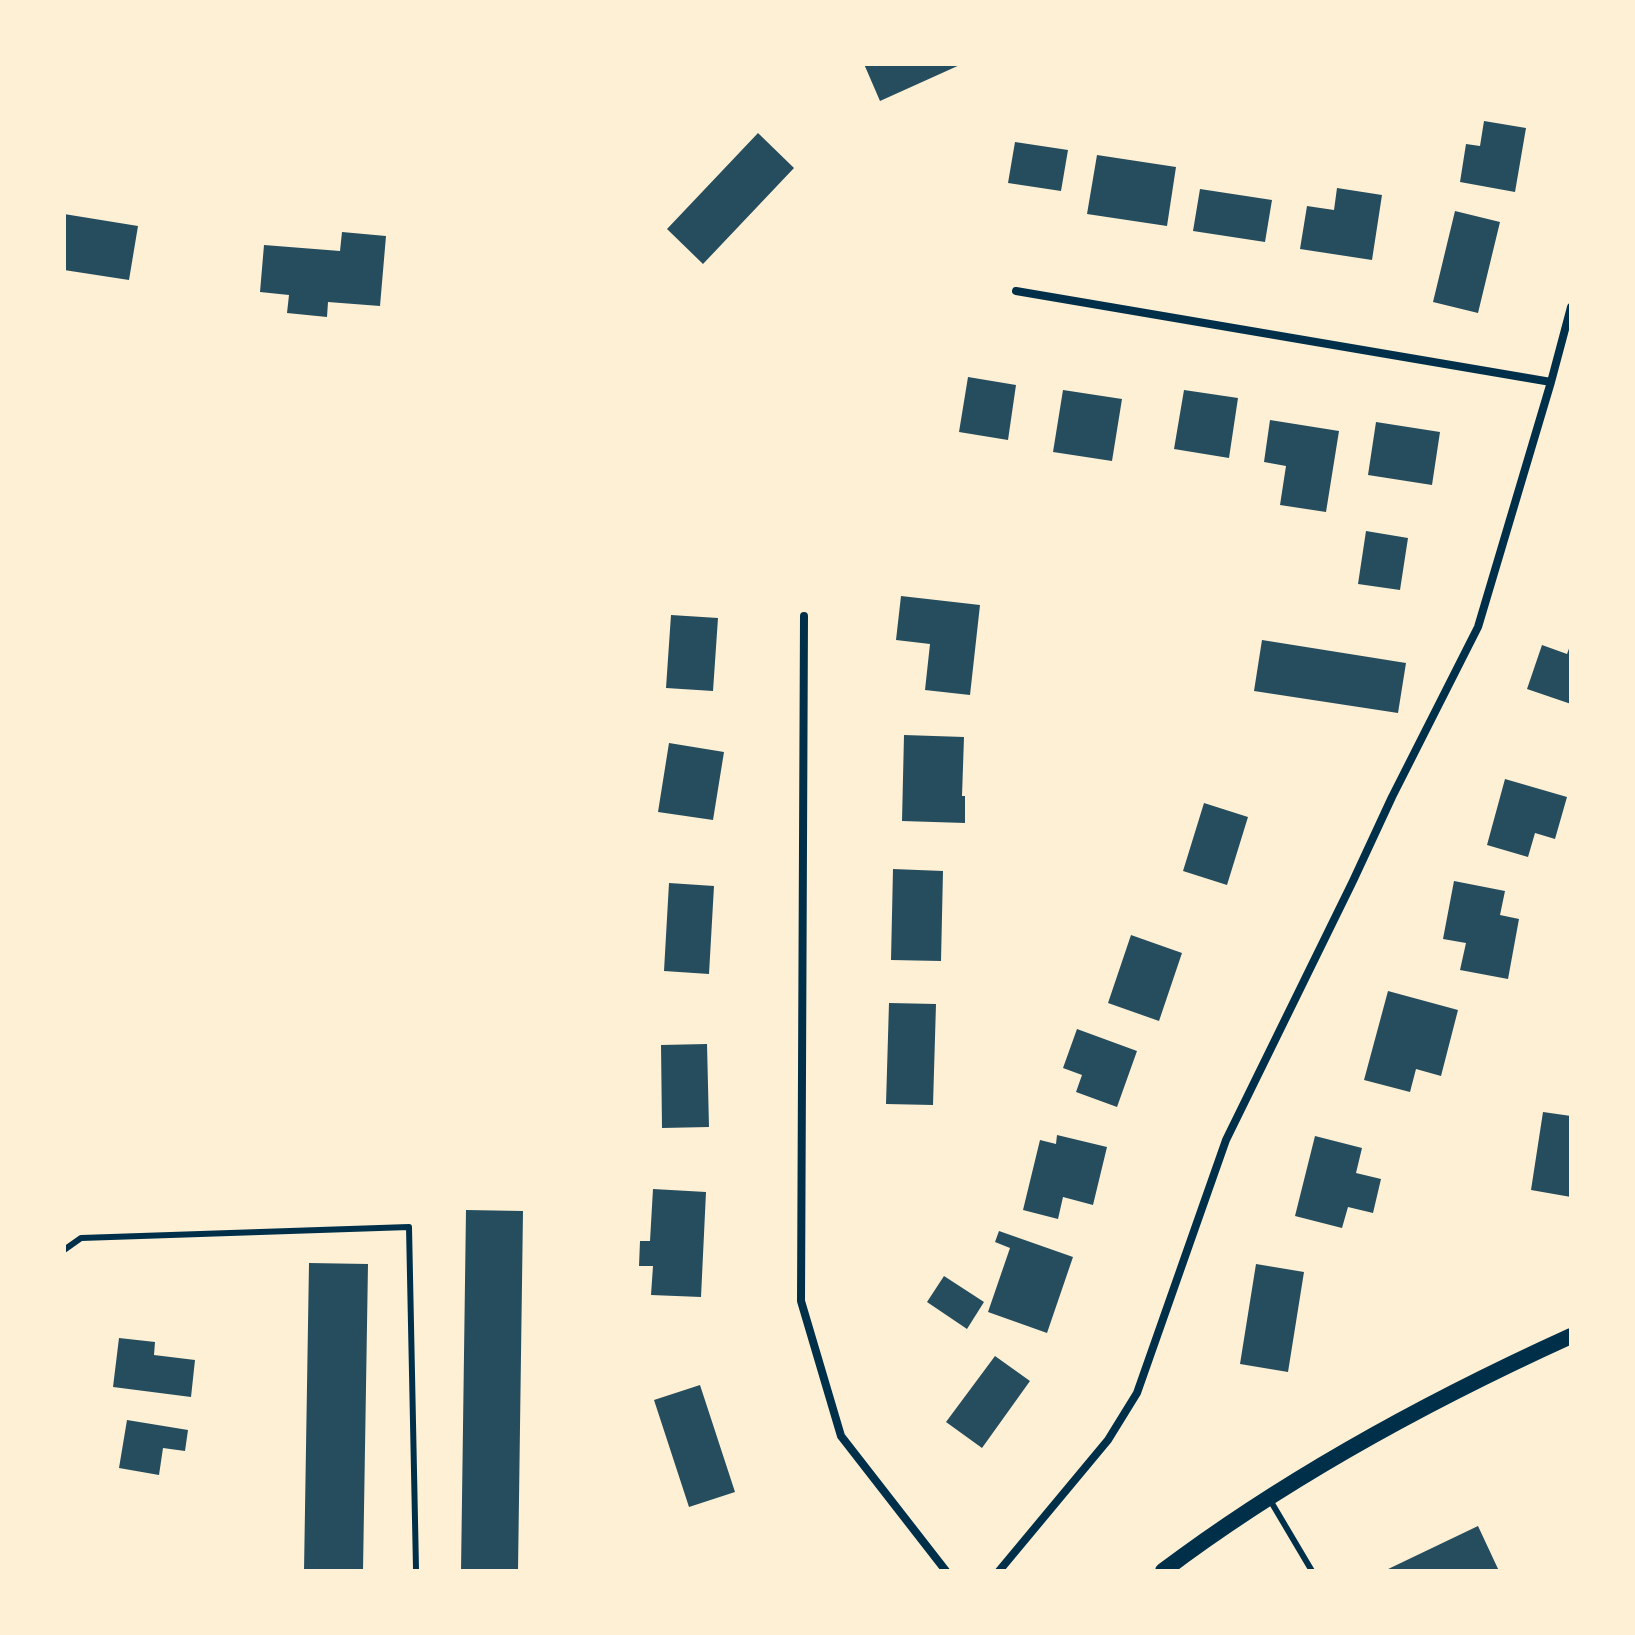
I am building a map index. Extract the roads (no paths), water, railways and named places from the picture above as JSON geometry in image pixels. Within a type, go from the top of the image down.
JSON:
[{"type":"main road","points":[[1163,1571],[1268,1497],[1343,1452],[1498,1369],[1571,1336]]},
{"type":"street","points":[[1016,291],[1551,382]]},
{"type":"street","points":[[999,1571],[1108,1440],[1137,1393],[1226,1140],[1478,627],[1571,307]]},
{"type":"street","points":[[804,616],[801,1301],[841,1436],[946,1571]]},
{"type":"lane","points":[[64,1250],[81,1238],[409,1227],[416,1569]]},
{"type":"lane","points":[[1268,1497],[1312,1571]]}]
